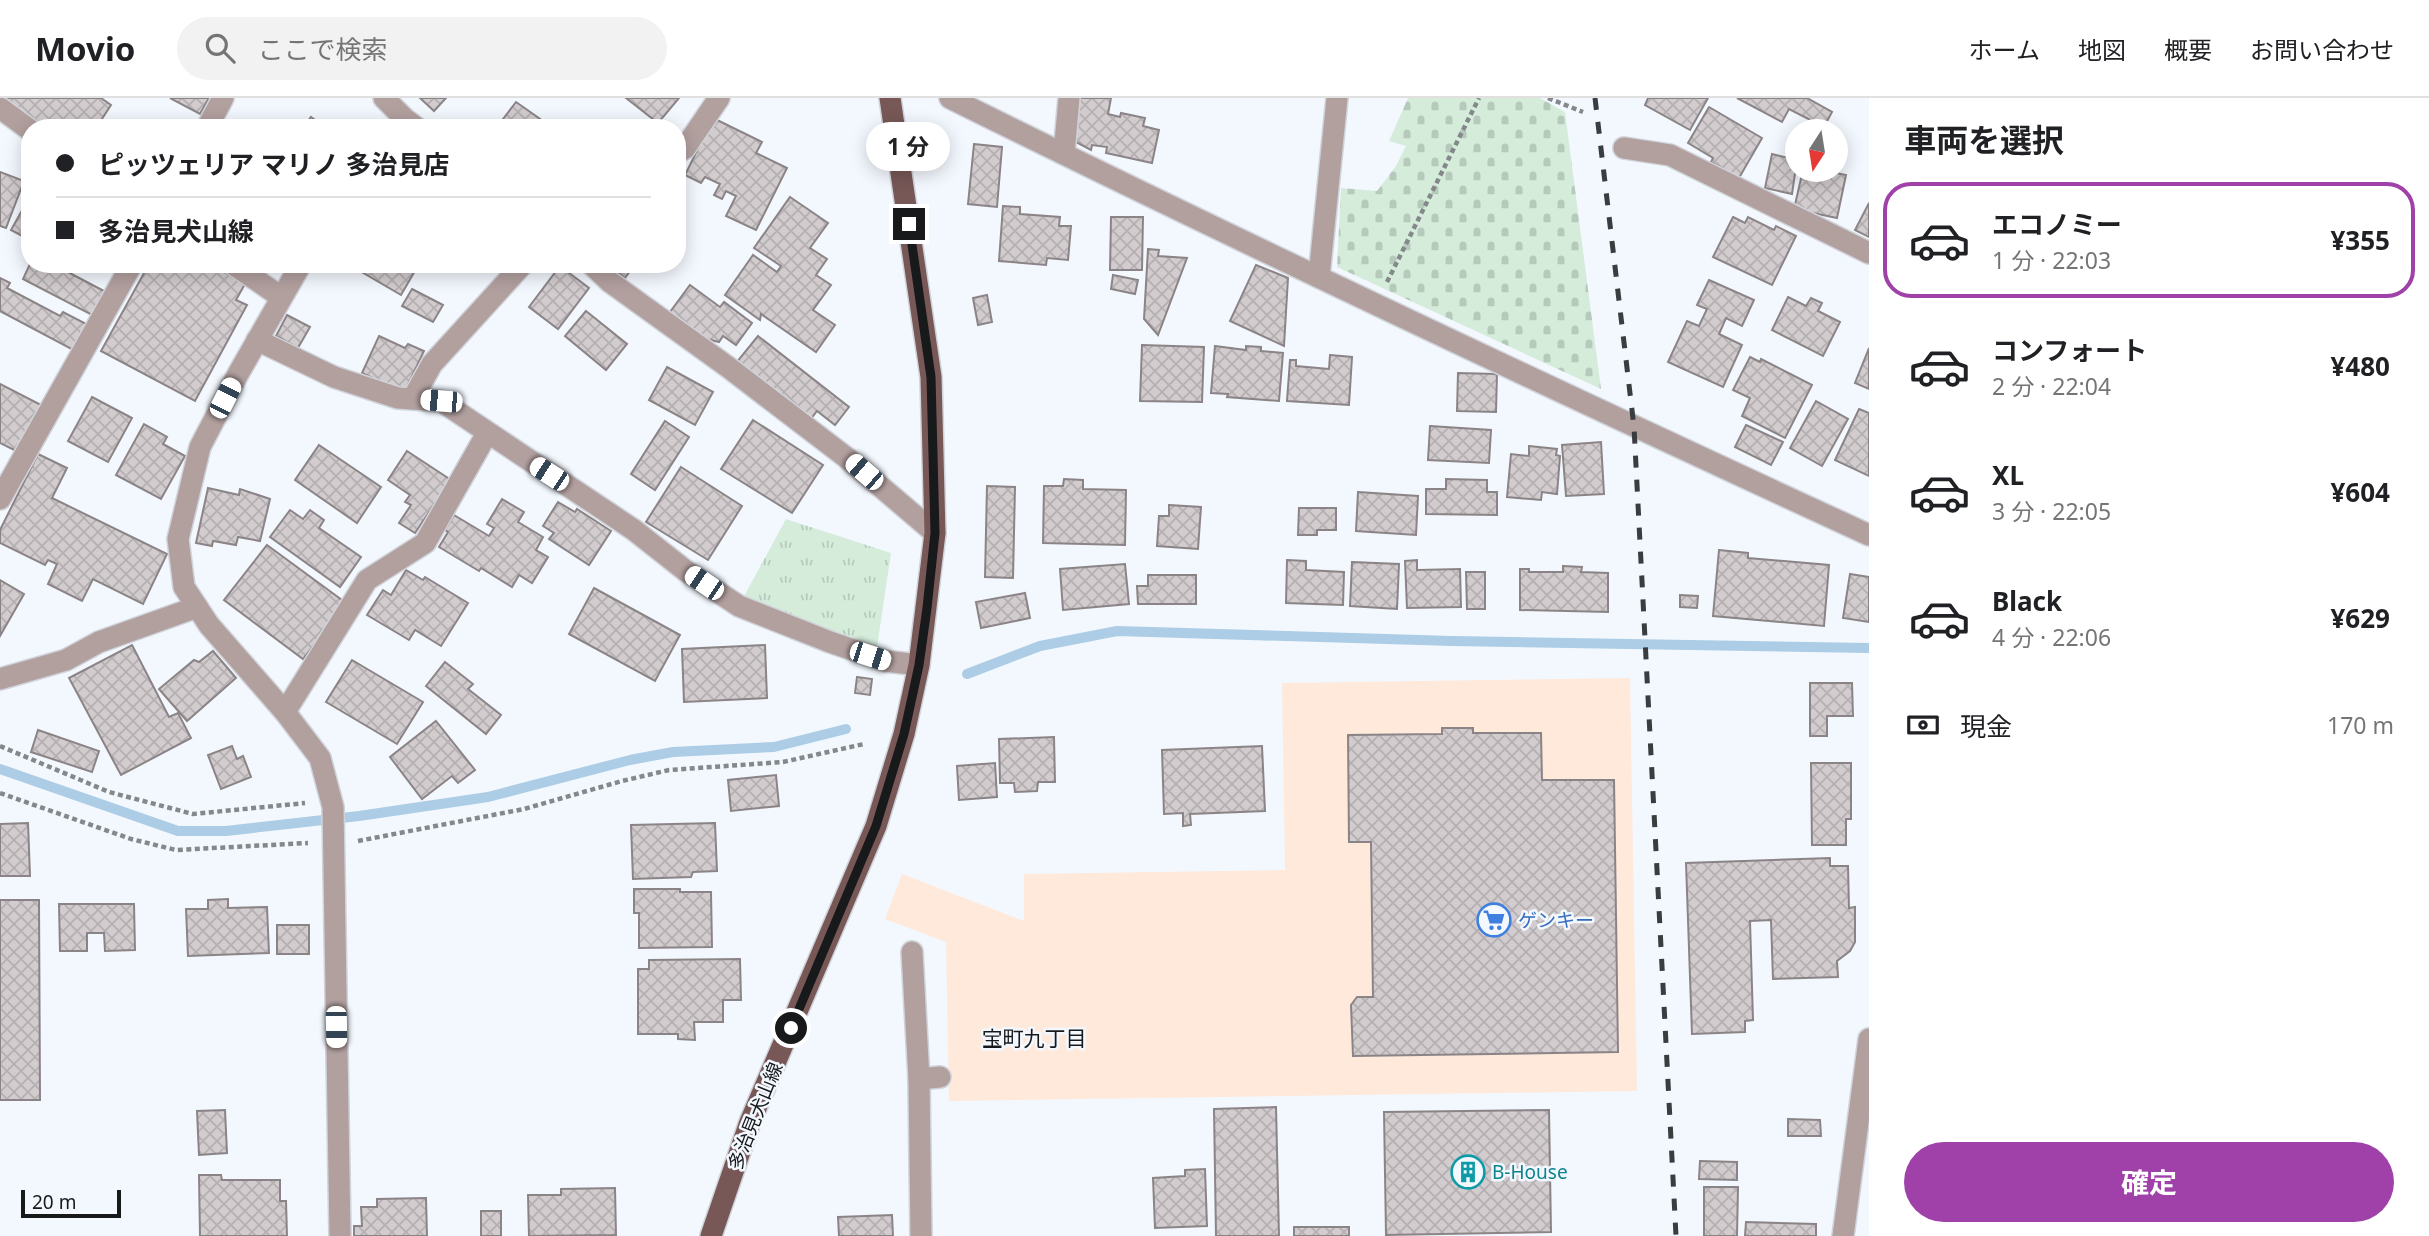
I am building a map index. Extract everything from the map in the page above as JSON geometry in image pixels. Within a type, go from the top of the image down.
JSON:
[{"type":"main road","name":"多治見犬山線","points":[[712,1236],[750,1122],[876,826],[904,734],[919,665],[935,533],[931,377],[890,98]]},
{"type":"street","points":[[212,119],[223,98]]},
{"type":"street","points":[[384,98],[402,119]]},
{"type":"street","points":[[686,147],[719,98]]},
{"type":"street","points":[[950,98],[1634,427],[1869,535]]},
{"type":"street","points":[[1064,155],[1069,98]]},
{"type":"street","points":[[1320,277],[1338,98]]},
{"type":"street","points":[[0,107],[21,123]]},
{"type":"street","points":[[1624,148],[1670,155],[1869,253]]},
{"type":"street","points":[[0,499],[127,273]]},
{"type":"street","points":[[246,273],[281,297]]},
{"type":"street","points":[[296,273],[200,447],[178,539],[184,587],[209,625],[285,712],[320,758],[332,804],[340,1236]]},
{"type":"street","points":[[413,398],[432,364],[515,273]]},
{"type":"street","points":[[600,273],[848,458],[935,533]]},
{"type":"street","points":[[257,340],[334,377],[398,398],[441,401],[634,530],[686,571],[739,606],[885,661],[919,665]]},
{"type":"street","points":[[285,712],[367,580],[425,543],[486,432]]},
{"type":"street","points":[[0,679],[66,660],[99,642],[197,607]]},
{"type":"street","points":[[912,952],[929,1078],[921,1236]]},
{"type":"street","points":[[1843,1236],[1861,1156],[1869,1039]]},
{"type":"path","points":[[1376,304],[1479,98]]},
{"type":"path","points":[[1548,98],[1583,112]]},
{"type":"path","points":[[0,793],[131,839],[176,850],[333,842],[524,810],[669,770],[783,762],[864,744]]},
{"type":"path","points":[[0,746],[109,792],[193,814],[332,804]]},
{"type":"shaded area","points":[[1630,678],[1637,1091],[949,1101],[946,942],[885,919],[902,874],[1024,921],[1024,874],[1285,870],[1282,683]]},
{"type":"green space","points":[[1408,98],[1540,98],[1565,112],[1601,389],[1337,267],[1341,188],[1377,191],[1396,166],[1406,146],[1389,141]]},
{"type":"green space","points":[[786,519],[891,553],[877,647],[743,598]]},
{"type":"building","points":[[0,98],[101,98],[111,105],[102,119],[31,119]]},
{"type":"building","points":[[170,98],[209,98],[200,114]]},
{"type":"building","points":[[420,98],[446,98],[434,111]]},
{"type":"building","points":[[626,98],[679,98],[661,119],[653,119]]},
{"type":"building","points":[[1076,98],[1111,98],[1108,114],[1120,117],[1121,113],[1145,118],[1143,126],[1159,130],[1152,163],[1106,153],[1107,147],[1092,145],[1091,150],[1070,139]]},
{"type":"building","points":[[1648,98],[1708,98],[1690,130],[1645,105]]},
{"type":"building","points":[[1737,98],[1807,98],[1832,112],[1828,119],[1808,119],[1789,109],[1782,122]]},
{"type":"building","points":[[516,102],[540,119],[503,119]]},
{"type":"building","points":[[1709,107],[1762,138],[1739,178],[1711,162],[1713,158],[1688,143]]},
{"type":"building","points":[[713,118],[762,142],[756,153],[787,168],[756,230],[726,216],[736,196],[726,191],[722,199],[714,195],[720,184],[705,177],[701,183],[686,176]]},
{"type":"building","points":[[974,144],[1002,147],[997,207],[968,204]]},
{"type":"building","points":[[1772,154],[1785,157],[1785,182],[1794,182],[1792,194],[1765,188]]},
{"type":"building","points":[[0,172],[21,180],[21,189],[6,228],[0,226]]},
{"type":"building","points":[[1800,182],[1845,182],[1837,218],[1794,209]]},
{"type":"building","points":[[790,197],[828,223],[810,248],[827,259],[816,275],[831,285],[813,310],[835,325],[816,352],[761,314],[760,320],[725,295],[753,255],[777,272],[781,266],[754,248]]},
{"type":"building","points":[[1869,203],[1869,237],[1855,230]]},
{"type":"building","points":[[1003,206],[1020,207],[1020,214],[1060,217],[1059,226],[1071,226],[1068,260],[1047,258],[1046,265],[999,261]]},
{"type":"building","points":[[21,212],[21,235],[11,230]]},
{"type":"building","points":[[1111,217],[1143,217],[1142,270],[1110,270]]},
{"type":"building","points":[[1733,217],[1745,223],[1748,217],[1774,230],[1776,226],[1796,236],[1772,285],[1713,257]]},
{"type":"building","points":[[1148,249],[1159,250],[1158,256],[1187,258],[1158,335],[1144,319]]},
{"type":"building","points":[[1256,265],[1288,278],[1284,346],[1230,321]]},
{"type":"building","points":[[26,273],[70,273],[104,291],[92,315],[23,279]]},
{"type":"building","points":[[144,273],[226,273],[245,284],[236,300],[247,305],[195,401],[101,351]]},
{"type":"building","points":[[364,273],[414,273],[401,295]]},
{"type":"building","points":[[555,273],[569,273],[589,288],[558,329],[529,307]]},
{"type":"building","points":[[1113,275],[1138,280],[1135,294],[1111,289]]},
{"type":"building","points":[[0,278],[10,283],[7,288],[60,316],[63,312],[90,326],[77,352],[0,311]]},
{"type":"building","points":[[1709,280],[1754,300],[1742,326],[1726,318],[1719,334],[1742,345],[1723,387],[1668,362],[1687,321],[1699,326],[1707,309],[1697,305]]},
{"type":"building","points":[[690,285],[720,307],[724,302],[752,323],[736,345],[723,336],[719,342],[707,339],[670,312]]},
{"type":"building","points":[[412,289],[443,305],[433,322],[402,306]]},
{"type":"building","points":[[987,295],[992,322],[978,325],[973,298]]},
{"type":"building","points":[[1788,297],[1806,306],[1811,298],[1822,303],[1818,311],[1840,322],[1823,356],[1772,330]]},
{"type":"building","points":[[586,311],[627,344],[606,370],[565,336]]},
{"type":"building","points":[[287,315],[310,327],[298,348],[276,336]]},
{"type":"building","points":[[379,336],[405,348],[408,344],[424,351],[404,393],[362,373]]},
{"type":"building","points":[[758,336],[849,407],[835,425],[817,411],[810,420],[736,363]]},
{"type":"building","points":[[1142,345],[1204,347],[1202,402],[1140,401]]},
{"type":"building","points":[[1215,346],[1246,350],[1246,346],[1261,347],[1261,351],[1283,353],[1279,401],[1227,397],[1228,394],[1211,393]]},
{"type":"building","points":[[1869,348],[1869,389],[1855,383]]},
{"type":"building","points":[[1330,355],[1352,357],[1349,405],[1287,401],[1290,360],[1296,360],[1296,366],[1329,369]]},
{"type":"building","points":[[1750,357],[1760,362],[1761,359],[1812,385],[1785,438],[1742,416],[1750,398],[1733,390]]},
{"type":"building","points":[[667,367],[713,392],[695,425],[649,400]]},
{"type":"building","points":[[1458,373],[1497,374],[1496,412],[1457,411]]},
{"type":"building","points":[[0,384],[41,405],[18,452],[0,443]]},
{"type":"building","points":[[92,397],[132,418],[108,462],[68,441]]},
{"type":"building","points":[[1816,401],[1848,419],[1822,466],[1790,448]]},
{"type":"building","points":[[1859,409],[1869,413],[1869,476],[1835,460]]},
{"type":"building","points":[[753,420],[823,465],[792,513],[721,469]]},
{"type":"building","points":[[665,421],[689,437],[655,490],[631,474]]},
{"type":"building","points":[[144,424],[167,437],[163,444],[185,456],[161,499],[116,475]]},
{"type":"building","points":[[1746,425],[1783,442],[1771,465],[1735,447]]},
{"type":"building","points":[[1430,426],[1491,430],[1489,463],[1428,460]]},
{"type":"building","points":[[1601,442],[1604,494],[1566,496],[1562,445]]},
{"type":"building","points":[[319,445],[381,487],[357,523],[295,480]]},
{"type":"building","points":[[1529,446],[1557,449],[1556,455],[1560,456],[1557,494],[1542,492],[1541,500],[1507,497],[1511,454],[1529,456]]},
{"type":"building","points":[[407,451],[451,480],[415,533],[399,523],[411,505],[405,502],[410,495],[388,480]]},
{"type":"building","points":[[38,454],[67,468],[52,498],[167,554],[143,604],[93,579],[82,601],[48,584],[57,564],[48,560],[45,565],[0,543],[0,530]]},
{"type":"building","points":[[681,467],[742,506],[708,560],[646,522]]},
{"type":"building","points":[[1064,479],[1083,480],[1083,489],[1126,490],[1125,545],[1043,543],[1044,486],[1063,486]]},
{"type":"building","points":[[1446,479],[1487,480],[1487,492],[1497,492],[1497,515],[1426,514],[1426,489],[1446,489]]},
{"type":"building","points":[[987,486],[1015,487],[1013,578],[985,577]]},
{"type":"building","points":[[208,488],[239,495],[240,489],[270,499],[260,541],[238,537],[236,545],[213,541],[212,546],[196,543]]},
{"type":"building","points":[[1358,492],[1418,496],[1416,535],[1356,531]]},
{"type":"building","points":[[502,499],[524,512],[518,522],[543,537],[536,550],[548,557],[532,583],[519,575],[512,587],[439,547],[454,515],[489,536],[494,528],[487,524]]},
{"type":"building","points":[[558,502],[575,512],[577,509],[611,531],[589,565],[549,539],[554,533],[543,526]]},
{"type":"building","points":[[1169,505],[1201,507],[1198,549],[1157,546],[1159,516],[1169,516]]},
{"type":"building","points":[[1299,508],[1336,508],[1336,530],[1317,530],[1317,535],[1298,535]]},
{"type":"building","points":[[290,510],[303,519],[310,510],[324,520],[319,528],[361,557],[340,587],[270,537]]},
{"type":"building","points":[[267,545],[346,603],[303,659],[224,600]]},
{"type":"building","points":[[1719,550],[1748,553],[1748,558],[1829,565],[1824,626],[1713,616]]},
{"type":"building","points":[[1287,560],[1306,561],[1306,570],[1344,572],[1343,605],[1286,603]]},
{"type":"building","points":[[1417,560],[1417,570],[1460,569],[1461,607],[1407,608],[1405,561]]},
{"type":"building","points":[[1352,562],[1399,564],[1397,609],[1350,606]]},
{"type":"building","points":[[1125,564],[1129,604],[1063,610],[1060,569]]},
{"type":"building","points":[[1563,566],[1582,567],[1581,572],[1608,573],[1608,612],[1520,610],[1520,569],[1529,569],[1529,572],[1563,572]]},
{"type":"building","points":[[406,570],[423,580],[425,577],[468,603],[441,646],[415,630],[409,640],[367,615],[383,590],[391,595]]},
{"type":"building","points":[[1466,572],[1485,572],[1485,609],[1467,609]]},
{"type":"building","points":[[1850,574],[1869,577],[1869,622],[1843,618]]},
{"type":"building","points":[[1148,575],[1196,575],[1196,604],[1138,604],[1137,586],[1148,586]]},
{"type":"building","points":[[0,580],[24,594],[0,636]]},
{"type":"building","points":[[594,588],[680,635],[655,681],[569,634]]},
{"type":"building","points":[[1025,593],[1030,618],[981,628],[976,602]]},
{"type":"building","points":[[1680,595],[1698,596],[1697,608],[1680,607]]},
{"type":"building","points":[[132,645],[169,717],[178,713],[191,738],[121,775],[69,678]]},
{"type":"building","points":[[765,645],[767,698],[684,702],[682,649]]},
{"type":"building","points":[[213,651],[236,678],[187,721],[159,689],[194,660],[199,662]]},
{"type":"building","points":[[352,660],[423,702],[397,744],[326,702]]},
{"type":"building","points":[[445,662],[473,684],[468,689],[501,715],[486,734],[426,686]]},
{"type":"building","points":[[857,677],[872,679],[870,695],[855,693]]},
{"type":"building","points":[[1810,683],[1852,683],[1853,716],[1827,716],[1827,736],[1810,736]]},
{"type":"building","points":[[436,721],[475,770],[458,783],[452,776],[422,799],[390,757]]},
{"type":"building","name":"ゲンキー","points":[[1442,728],[1473,728],[1473,733],[1541,733],[1542,780],[1614,780],[1618,1052],[1353,1056],[1351,1005],[1357,997],[1373,997],[1371,842],[1349,842],[1348,735],[1442,734]]},
{"type":"building","points":[[38,730],[99,751],[92,772],[31,752]]},
{"type":"building","points":[[1054,737],[1055,782],[1038,782],[1037,791],[1015,792],[1014,783],[1000,783],[999,739]]},
{"type":"building","points":[[232,746],[237,759],[243,756],[251,777],[221,789],[208,755]]},
{"type":"building","points":[[1262,746],[1265,811],[1190,814],[1191,825],[1183,826],[1183,813],[1164,814],[1162,750]]},
{"type":"building","points":[[995,763],[997,797],[959,800],[957,766]]},
{"type":"building","points":[[1811,763],[1851,763],[1851,819],[1846,819],[1846,845],[1812,845]]},
{"type":"building","points":[[776,775],[779,806],[731,811],[728,780]]},
{"type":"building","points":[[28,823],[30,876],[0,876],[0,824]]},
{"type":"building","points":[[715,823],[717,871],[693,872],[691,877],[633,879],[631,825]]},
{"type":"building","points":[[1830,858],[1830,866],[1848,866],[1849,908],[1855,907],[1855,942],[1850,951],[1837,961],[1838,977],[1773,979],[1771,920],[1750,921],[1753,1020],[1745,1021],[1745,1032],[1692,1034],[1686,863]]},
{"type":"building","points":[[634,889],[711,892],[712,947],[639,948],[639,913],[634,913]]},
{"type":"building","points":[[228,899],[228,908],[267,907],[269,953],[188,956],[186,909],[208,909],[208,900]]},
{"type":"building","points":[[0,900],[39,900],[40,1100],[0,1100]]},
{"type":"building","points":[[59,904],[134,904],[135,950],[105,951],[104,933],[87,933],[87,951],[60,951]]},
{"type":"building","points":[[277,925],[309,925],[309,954],[277,954]]},
{"type":"building","points":[[740,959],[741,1000],[723,1000],[723,1022],[694,1022],[695,1040],[678,1039],[678,1034],[638,1034],[638,969],[649,969],[649,960]]},
{"type":"building","points":[[1276,1107],[1279,1236],[1216,1236],[1214,1109]]},
{"type":"building","points":[[225,1110],[227,1153],[199,1155],[197,1111]]},
{"type":"building","name":"B-House","points":[[1549,1110],[1551,1232],[1386,1235],[1384,1112]]},
{"type":"building","points":[[1788,1119],[1820,1120],[1821,1136],[1788,1136]]},
{"type":"building","points":[[1700,1161],[1737,1162],[1737,1180],[1699,1179]]},
{"type":"building","points":[[1205,1169],[1207,1226],[1155,1228],[1153,1178],[1185,1176],[1185,1170]]},
{"type":"building","points":[[199,1175],[221,1175],[222,1180],[280,1180],[280,1201],[286,1201],[287,1236],[200,1236]]},
{"type":"building","points":[[1704,1187],[1738,1187],[1737,1236],[1704,1236]]},
{"type":"building","points":[[615,1188],[616,1235],[529,1236],[528,1195],[561,1195],[561,1189]]},
{"type":"building","points":[[426,1198],[427,1236],[354,1236],[354,1226],[362,1226],[361,1207],[377,1207],[377,1199]]},
{"type":"building","points":[[481,1211],[501,1211],[501,1236],[481,1236]]},
{"type":"building","points":[[892,1215],[893,1236],[839,1236],[838,1217]]},
{"type":"building","points":[[1746,1222],[1816,1224],[1816,1236],[1745,1236]]},
{"type":"building","points":[[1294,1227],[1349,1227],[1349,1236],[1294,1236]]},
{"type":"waterway","points":[[967,674],[1040,646],[1117,631],[1452,641],[1869,648]]},
{"type":"waterway","points":[[0,769],[178,831],[226,831],[359,816],[488,797],[630,760],[673,752],[774,747],[846,729]]},
{"type":"railway","points":[[1595,98],[1634,427],[1676,1236]]},
{"type":"place","name":"ゲンキー","points":[[1494,920]]},
{"type":"place","name":"B-House","points":[[1468,1172]]},
{"type":"district","name":"宝町九丁目","points":[[1034,1038]]},
{"type":"route","points":[[791,1028],[876,826],[904,734],[919,665],[935,533],[931,377],[909,224]]}]
